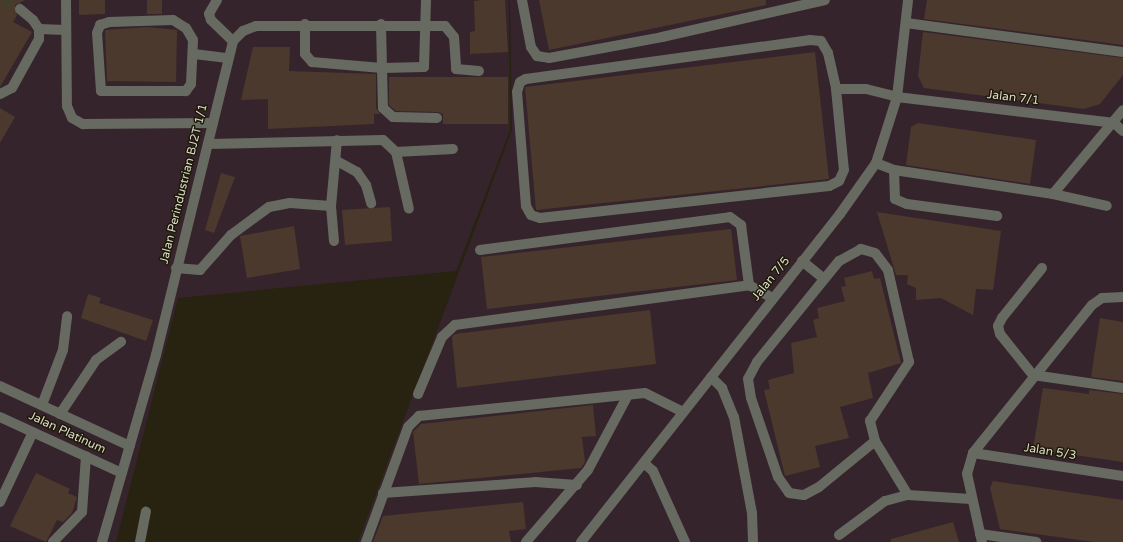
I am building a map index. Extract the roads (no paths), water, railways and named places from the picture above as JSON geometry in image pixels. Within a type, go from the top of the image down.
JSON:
[{"type":"street","points":[[66,0],[68,106],[72,118],[83,124],[212,123]]},
{"type":"street","points":[[217,0],[209,14],[211,20],[233,41],[243,31],[256,26],[304,24],[445,26],[454,37],[456,69],[480,71]]},
{"type":"street","points":[[304,24],[305,54],[312,62],[382,68],[424,67],[426,0]]},
{"type":"street","points":[[522,0],[531,47],[537,56],[550,58],[716,26],[825,0]]},
{"type":"street","name":"Jalan 7/5","points":[[581,542],[802,261],[876,162],[897,97],[908,0]]},
{"type":"street","points":[[20,9],[40,29],[66,30]]},
{"type":"street","points":[[173,20],[186,28],[193,40],[194,54],[191,84],[179,94],[109,93],[101,91],[98,83],[97,33],[100,25],[109,22],[173,20]]},
{"type":"street","points":[[906,23],[1123,52]]},
{"type":"street","points":[[381,24],[382,68],[386,113],[393,118],[437,118]]},
{"type":"street","points":[[0,94],[12,88],[39,39],[40,29]]},
{"type":"street","points":[[810,40],[821,41],[828,53],[836,89],[844,170],[839,181],[829,186],[540,218],[531,215],[526,206],[517,92],[520,82],[526,78],[810,40]]},
{"type":"street","name":"Jalan Perindustrian BJ2T 1/1","points":[[102,542],[130,446],[233,41]]},
{"type":"street","points":[[194,54],[228,58]]},
{"type":"street","name":"Jalan 7/1","points":[[836,89],[866,90],[897,97],[1114,123]]},
{"type":"street","points":[[1053,194],[1114,123],[1123,110]]},
{"type":"street","points":[[1114,123],[1123,131]]},
{"type":"street","points":[[334,241],[331,206],[337,161],[337,140]]},
{"type":"street","points":[[208,144],[383,140],[396,152],[409,209]]},
{"type":"street","points":[[396,152],[453,149]]},
{"type":"street","points":[[337,161],[357,172],[366,185],[370,203]]},
{"type":"street","points":[[876,162],[894,170],[1053,194],[1107,206]]},
{"type":"street","points":[[894,170],[895,199],[907,204],[997,216]]},
{"type":"street","points":[[176,268],[200,270],[230,235],[269,207],[290,203],[331,206]]},
{"type":"street","points":[[480,250],[730,217],[736,218],[741,225],[749,284]]},
{"type":"street","points":[[875,441],[819,487],[804,495],[788,493],[778,477],[751,398],[748,379],[757,362],[839,261],[860,249],[875,253],[888,270],[909,362],[870,421],[875,441],[908,495]]},
{"type":"street","points":[[802,261],[824,279]]},
{"type":"street","points":[[1042,268],[998,326],[1033,374],[1123,388]]},
{"type":"street","points":[[418,394],[442,337],[455,325],[749,284],[772,298]]},
{"type":"street","points":[[1036,542],[981,538],[971,499],[967,474],[973,453],[1033,374],[1102,298],[1123,297]]},
{"type":"street","points":[[42,405],[63,350],[68,316]]},
{"type":"street","points":[[60,414],[96,360],[121,342]]},
{"type":"street","points":[[711,377],[722,388],[734,417],[752,513],[753,542]]},
{"type":"street","points":[[0,386],[130,446]]},
{"type":"street","points":[[366,542],[408,427],[419,416],[645,392],[683,412]]},
{"type":"street","points":[[526,542],[588,470],[628,395]]},
{"type":"street","name":"Jalan Platinum","points":[[0,417],[122,473]]},
{"type":"street","points":[[0,502],[33,432]]},
{"type":"street","name":"Jalan 5/3","points":[[973,453],[1123,476]]},
{"type":"street","points":[[53,542],[82,512],[86,456]]},
{"type":"street","points":[[644,463],[653,471],[685,542]]},
{"type":"street","points":[[383,493],[535,482],[576,485]]},
{"type":"street","points":[[839,535],[885,501],[908,495],[971,499]]},
{"type":"street","points":[[140,542],[146,512]]},
{"type":"tunnel","points":[[3,0],[20,9]]}]
